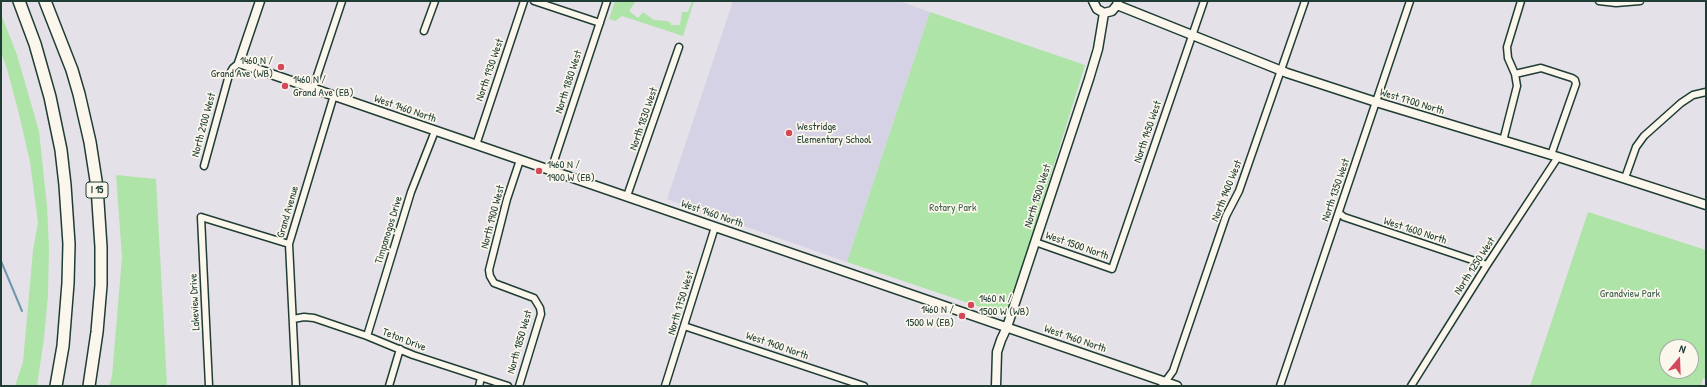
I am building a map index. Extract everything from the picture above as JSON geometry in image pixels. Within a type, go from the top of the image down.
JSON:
[{"type":"highway","points":[[19,1],[35,44],[50,97],[59,139],[65,185],[69,244],[68,284],[63,346],[56,386]]},
{"type":"highway","name":"I 15","points":[[45,1],[60,37],[77,88],[90,142],[97,187],[101,247],[101,285],[96,339],[89,386]]},
{"type":"street","name":"North 2100 West","points":[[204,166],[229,75],[233,68],[239,63],[260,1]]},
{"type":"street","points":[[313,88],[342,1]]},
{"type":"street","points":[[424,32],[435,1]]},
{"type":"street","name":"North 1930 West","points":[[476,145],[524,1]]},
{"type":"street","points":[[534,1],[600,23]]},
{"type":"street","name":"North 1880 West","points":[[551,170],[607,1]]},
{"type":"street","points":[[1094,1],[1097,9],[1104,13],[1112,11],[1117,3]]},
{"type":"street","name":"North 1450 West","points":[[1112,269],[1204,1]]},
{"type":"street","name":"North 1400 West","points":[[1164,384],[1174,371],[1226,216],[1239,191],[1282,71],[1305,1]]},
{"type":"street","name":"North 1350 West","points":[[1280,386],[1410,1]]},
{"type":"street","points":[[1503,141],[1517,86],[1515,74],[1508,58],[1507,50],[1521,1]]},
{"type":"street","points":[[1599,1],[1616,3],[1640,1]]},
{"type":"street","name":"West 1700 North","points":[[1117,3],[1191,36],[1282,71],[1376,102],[1625,178],[1706,205]]},
{"type":"street","name":"North 1500 West","points":[[996,386],[997,352],[1007,327],[1089,79],[1098,49],[1104,13]]},
{"type":"street","name":"North 1830 West","points":[[628,196],[678,47]]},
{"type":"street","name":"West 1460 North","points":[[239,63],[1007,327],[1164,384],[1177,386]]},
{"type":"street","name":"North 1250 West","points":[[1411,386],[1554,156],[1576,80],[1541,68],[1515,74]]},
{"type":"street","points":[[1625,178],[1636,147],[1644,136],[1681,103],[1693,96],[1706,92]]},
{"type":"street","name":"Grand Avenue","points":[[296,386],[288,244],[334,95]]},
{"type":"street","name":"Timpanogos Drive","points":[[367,336],[411,192],[435,131]]},
{"type":"street","name":"North 1900 West","points":[[520,160],[507,199],[489,270],[491,279],[497,285],[534,298],[539,304]]},
{"type":"street","name":"West 1600 North","points":[[1339,213],[1344,217],[1487,265]]},
{"type":"street","name":"Lakeview Drive","points":[[209,386],[201,217],[288,244]]},
{"type":"street","name":"North 1750 West","points":[[665,386],[715,227]]},
{"type":"street","name":"West 1500 North","points":[[1035,242],[1112,269]]},
{"type":"street","name":"North 1850 West","points":[[518,386],[540,314],[539,304]]},
{"type":"street","name":"Teton Drive","points":[[293,318],[314,318],[481,378],[508,386]]},
{"type":"street","name":"West 1400 North","points":[[684,326],[864,386]]},
{"type":"street","points":[[389,386],[400,349]]},
{"type":"street","points":[[479,386],[481,378]]},
{"type":"shaded area","name":"Westridge Elementary School","points":[[733,1],[899,1],[930,12],[847,262],[667,199]]},
{"type":"green space","points":[[615,1],[636,1],[629,11],[638,18],[643,12],[654,20],[667,21],[671,23],[671,25],[680,25],[682,12],[688,12],[692,1],[694,1],[683,36],[622,16],[615,21],[609,19]]},
{"type":"green space","name":"Rotary Park","points":[[930,12],[1085,65],[1007,316],[847,262]]},
{"type":"green space","points":[[1,14],[17,55],[39,131],[47,206],[49,247],[48,295],[37,386],[15,386],[23,362],[33,250],[38,223],[30,162],[19,114],[1,52]]},
{"type":"green space","points":[[116,175],[156,179],[167,386],[109,386],[112,376],[122,257]]},
{"type":"green space","name":"Grandview Park","points":[[1588,212],[1706,250],[1706,379],[1703,378],[1701,386],[1530,386]]},
{"type":"waterway","points":[[1,261],[22,311]]},
{"type":"place","name":"1460 N / Grand Ave (WB)","points":[[281,67]]},
{"type":"place","name":"1460 N / Grand Ave (EB)","points":[[285,86]]},
{"type":"place","name":"Westridge Elementary School","points":[[789,133]]},
{"type":"place","name":"1460 N / 1900 W (EB)","points":[[539,171]]},
{"type":"place","name":"1460 N / 1500 W (WB)","points":[[971,305]]},
{"type":"place","name":"1460 N / 1500 W (EB)","points":[[962,316]]}]
